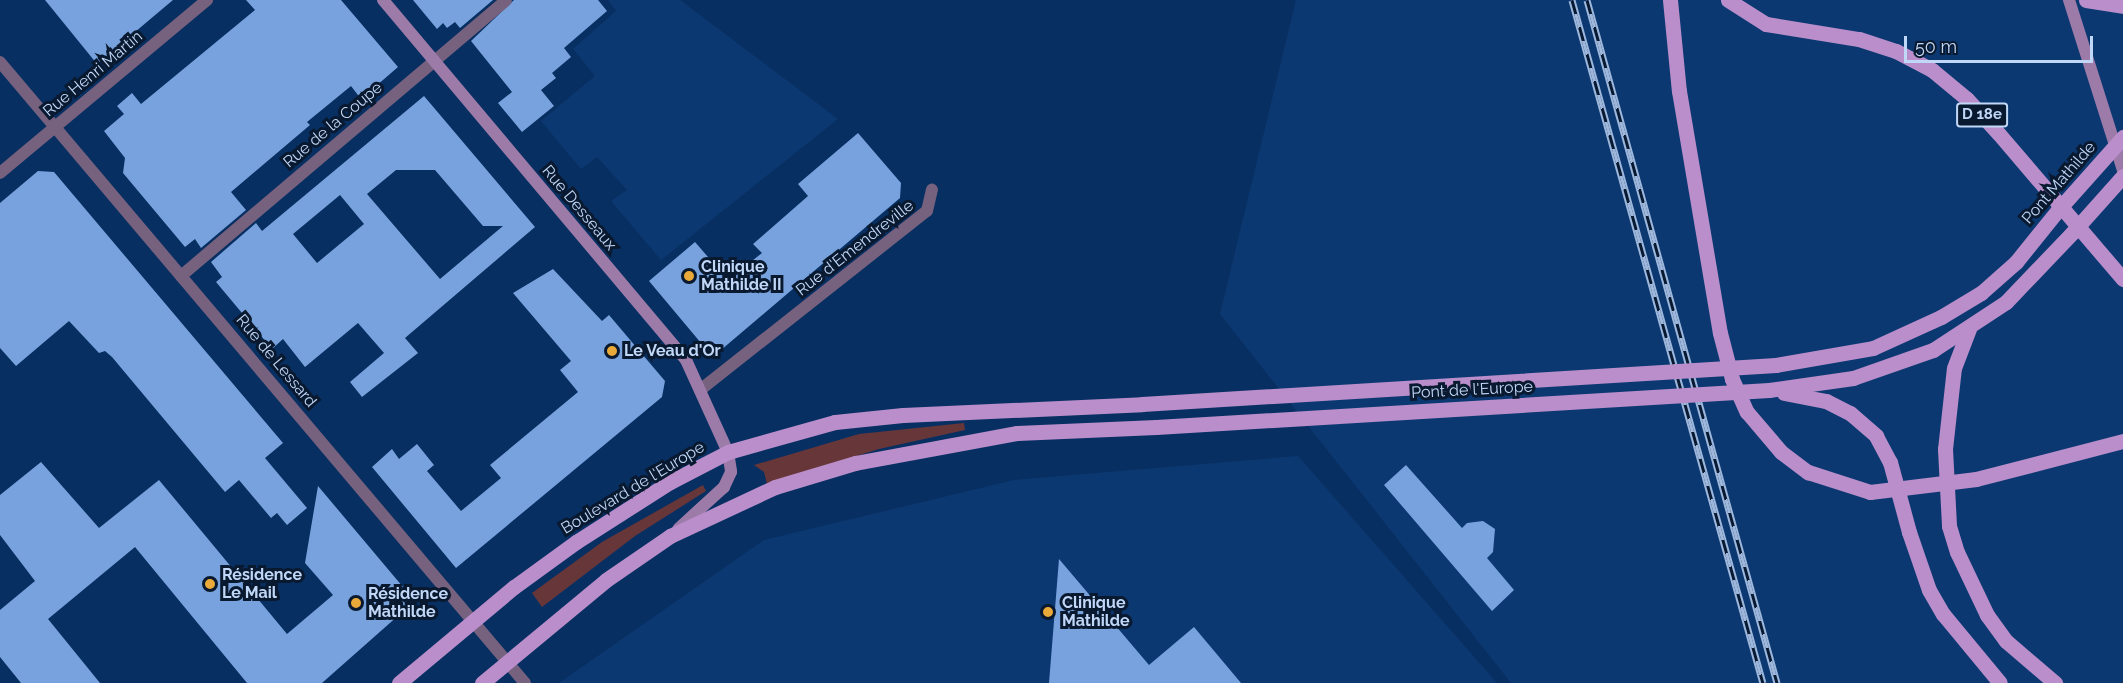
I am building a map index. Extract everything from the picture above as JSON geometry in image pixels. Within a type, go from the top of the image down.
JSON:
[{"type":"main road","points":[[1670,0],[1679,91],[1720,333],[1732,379],[1747,412],[1781,452],[1808,472],[1870,492],[1976,479],[2123,441]]},
{"type":"main road","name":"D 18e","points":[[1728,0],[1766,24],[1859,39],[1896,51],[1932,70],[1967,99],[2123,279]]},
{"type":"main road","points":[[2086,0],[2123,6]]},
{"type":"main road","name":"Pont Mathilde","points":[[1776,365],[1849,354],[1903,335],[1981,293],[2024,253],[2058,210],[2123,137]]},
{"type":"main road","points":[[1794,392],[1906,363],[1969,329],[2006,302],[2123,176]]},
{"type":"main road","points":[[1969,329],[1954,368],[1945,449],[1949,526],[1956,552],[1987,615],[2006,641],[2055,683]]},
{"type":"main road","name":"Pont de l'Europe","points":[[1142,404],[1776,365]]},
{"type":"main road","name":"Pont de l'Europe","points":[[670,536],[775,487],[855,463],[1017,433],[1156,427],[1769,390],[1794,392],[1826,401],[1850,413],[1876,436],[1890,462],[1909,532],[1929,590],[1943,614],[2000,683]]},
{"type":"main road","name":"Boulevard de l'Europe","points":[[399,683],[474,620],[576,542],[670,482],[728,452],[835,422],[903,415],[1142,404]]},
{"type":"main road","points":[[482,683],[606,580],[670,536]]},
{"type":"street","name":"Rue Henri Martin","points":[[0,174],[207,0]]},
{"type":"street","name":"Rue Desseaux","points":[[383,0],[686,360],[728,452]]},
{"type":"street","name":"Rue de la Coupe","points":[[181,276],[506,0]]},
{"type":"street","points":[[2069,0],[2123,170]]},
{"type":"street","name":"Rue de Lessard","points":[[0,62],[525,683]]},
{"type":"street","name":"Rue d'Emendreville","points":[[700,390],[927,211],[932,190]]},
{"type":"street","points":[[670,536],[724,487],[731,472],[728,452]]},
{"type":"shaded area","points":[[608,0],[680,0],[838,119],[661,260],[611,201],[627,190],[597,157],[581,169],[541,121],[595,76],[573,49],[616,11]]},
{"type":"shaded area","points":[[1296,0],[2123,0],[2123,683],[1511,683],[1220,314]]},
{"type":"shaded area","points":[[964,423],[965,430],[879,449],[767,484],[764,472],[754,465],[859,434]]},
{"type":"shaded area","name":"Clinique Mathilde","points":[[1298,456],[1497,683],[559,683],[764,540],[1014,480]]},
{"type":"shaded area","points":[[703,485],[706,491],[635,536],[542,607],[532,593],[602,542]]},
{"type":"building","points":[[45,0],[173,0],[97,64]]},
{"type":"building","points":[[246,0],[341,0],[398,67],[361,99],[351,86],[307,122],[310,125],[231,192],[246,210],[201,248],[195,239],[185,247],[123,173],[125,158],[104,131],[124,114],[117,106],[132,93],[141,104],[255,10]]},
{"type":"building","points":[[413,0],[493,0],[460,28],[455,22],[447,28],[443,23],[437,29]]},
{"type":"building","points":[[514,0],[598,0],[607,11],[564,48],[571,57],[552,73],[556,78],[541,90],[554,106],[522,132],[498,103],[512,92],[471,41]]},
{"type":"building","points":[[424,96],[535,227],[405,338],[418,353],[362,397],[350,382],[384,353],[358,323],[305,367],[283,339],[272,349],[216,282],[222,277],[211,262],[256,223],[262,231]],"holes":[[[396,170],[435,170],[483,226],[503,226],[440,279],[367,194]],[[340,195],[364,224],[317,263],[293,234]]]},
{"type":"building","name":"Clinique Mathilde II","points":[[858,133],[901,183],[900,198],[721,350],[706,349],[649,281],[695,242],[728,280],[762,253],[753,244],[808,196],[798,184]]},
{"type":"building","points":[[38,171],[54,172],[283,443],[265,458],[307,508],[287,525],[277,513],[271,518],[239,480],[225,492],[112,357],[105,351],[99,353],[69,321],[16,366],[0,348],[0,203]]},
{"type":"building","points":[[553,269],[602,321],[609,315],[665,381],[662,397],[456,568],[372,467],[392,449],[399,459],[417,444],[434,465],[427,471],[461,511],[501,478],[490,465],[578,392],[560,370],[571,361],[513,293]]},
{"type":"building","points":[[41,462],[99,528],[159,480],[287,634],[333,595],[305,563],[318,486],[403,587],[397,592],[408,607],[322,683],[247,683],[135,547],[48,619],[100,683],[21,683],[0,657],[0,610],[35,581],[0,535],[0,495]]},
{"type":"building","points":[[1406,465],[1462,528],[1467,523],[1483,521],[1495,529],[1493,552],[1487,558],[1514,590],[1492,611],[1384,485]]},
{"type":"building","points":[[1059,559],[1149,665],[1194,627],[1241,683],[1049,683]]},
{"type":"railway","points":[[1572,0],[1763,683]]},
{"type":"railway","points":[[1587,0],[1777,683]]},
{"type":"place","name":"Clinique Mathilde II","points":[[689,276]]},
{"type":"place","name":"Le Veau d'Or","points":[[612,351]]},
{"type":"place","name":"Résidence Le Mail","points":[[210,584]]},
{"type":"place","name":"Résidence Mathilde","points":[[356,603]]},
{"type":"place","name":"Clinique Mathilde","points":[[1048,612]]}]
